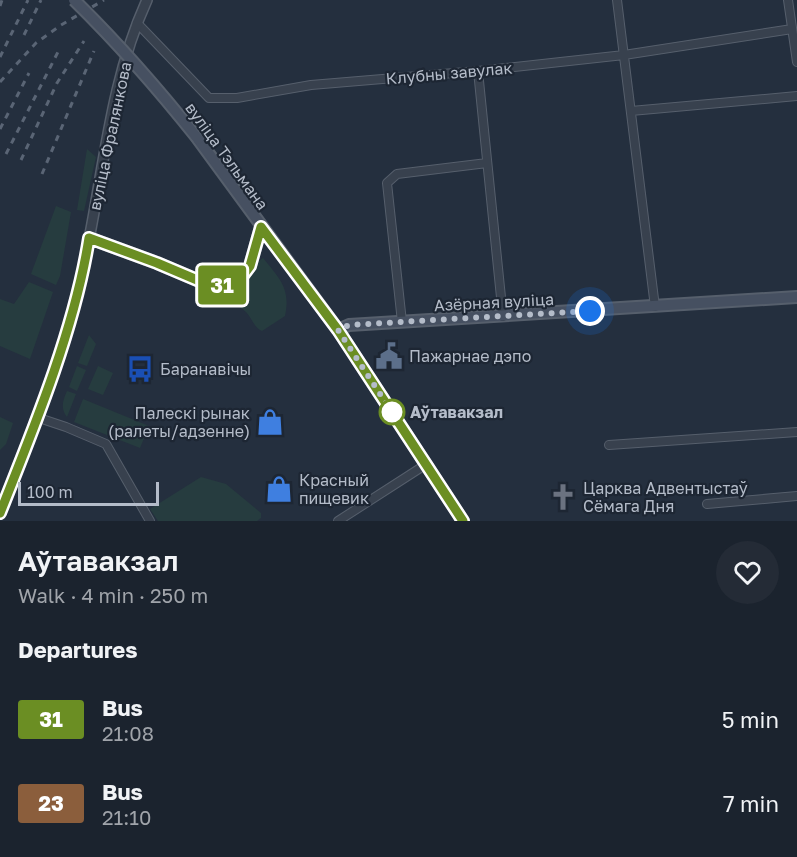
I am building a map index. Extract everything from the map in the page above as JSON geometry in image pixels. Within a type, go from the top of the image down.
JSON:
[{"type":"main road","name":"вуліца Тэльмана","points":[[74,0],[108,33],[157,87],[338,330],[463,521]]},
{"type":"main road","points":[[89,238],[209,285],[221,286],[231,283],[244,274],[250,266],[259,224]]},
{"type":"main road","name":"Азёрная вуліца","points":[[338,330],[349,325],[797,297]]},
{"type":"street","name":"вуліца Фралянкова","points":[[0,513],[36,417],[80,282],[120,80],[137,23],[147,0]]},
{"type":"street","points":[[617,0],[655,307]]},
{"type":"street","points":[[788,0],[797,62]]},
{"type":"street","name":"Клубны завулак","points":[[137,23],[209,98],[237,98],[311,85],[478,71],[624,55],[792,29]]},
{"type":"street","points":[[478,71],[503,317]]},
{"type":"street","points":[[631,111],[797,96]]},
{"type":"street","points":[[402,322],[387,183],[397,174],[487,163]]},
{"type":"street","points":[[36,417],[106,444],[150,521]]},
{"type":"street","points":[[609,445],[797,432]]},
{"type":"street","points":[[338,521],[425,465]]},
{"type":"street","points":[[707,504],[797,496]]},
{"type":"green space","points":[[87,149],[96,157],[84,211],[77,210]]},
{"type":"green space","points":[[56,206],[71,212],[60,276],[56,285],[31,274]]},
{"type":"green space","points":[[263,258],[282,284],[286,306],[285,316],[262,331],[242,309],[215,293],[243,281]]},
{"type":"green space","points":[[29,282],[53,292],[30,359],[0,346],[0,299],[14,304]]},
{"type":"green space","points":[[89,335],[96,344],[87,366],[78,363]]},
{"type":"green space","points":[[77,366],[86,370],[77,391],[69,387]]},
{"type":"green space","points":[[98,366],[113,373],[103,395],[88,389]]},
{"type":"green space","points":[[67,391],[76,394],[67,417],[63,401]]},
{"type":"green space","points":[[83,399],[149,426],[140,448],[74,422]]},
{"type":"green space","points":[[0,417],[13,423],[6,444],[0,450]]},
{"type":"green space","points":[[201,477],[226,484],[261,513],[261,518],[257,521],[158,521],[150,509]]},
{"type":"railway","points":[[0,6],[2,0]]},
{"type":"railway","points":[[0,57],[28,0]]},
{"type":"railway","points":[[24,35],[41,0]]},
{"type":"railway","points":[[0,82],[36,43],[61,25],[104,0]]},
{"type":"railway","points":[[21,160],[57,83],[84,41]]},
{"type":"railway","points":[[6,154],[59,50]]},
{"type":"railway","points":[[42,174],[94,51]]},
{"type":"railway","points":[[0,129],[29,73]]},
{"type":"bus line","name":"31","points":[[0,513],[57,358],[80,282],[89,238],[209,285],[221,286],[231,283],[244,274],[250,266],[261,227],[338,330],[463,521]]},
{"type":"place","name":"Пажарнае дэпо","points":[[389,356]]},
{"type":"place","name":"Баранавічы","points":[[140,369]]},
{"type":"place","name":"Аўтавакзал","points":[[392,412]]},
{"type":"place","name":"Палескі рынак (ралеты/адзенне)","points":[[270,422]]},
{"type":"place","name":"Красный пищевик","points":[[279,489]]},
{"type":"place","name":"Царква Адвентыстаў Сёмага Дня","points":[[563,497]]},
{"type":"route","points":[[392,412],[338,330],[344,326],[590,311]]}]
